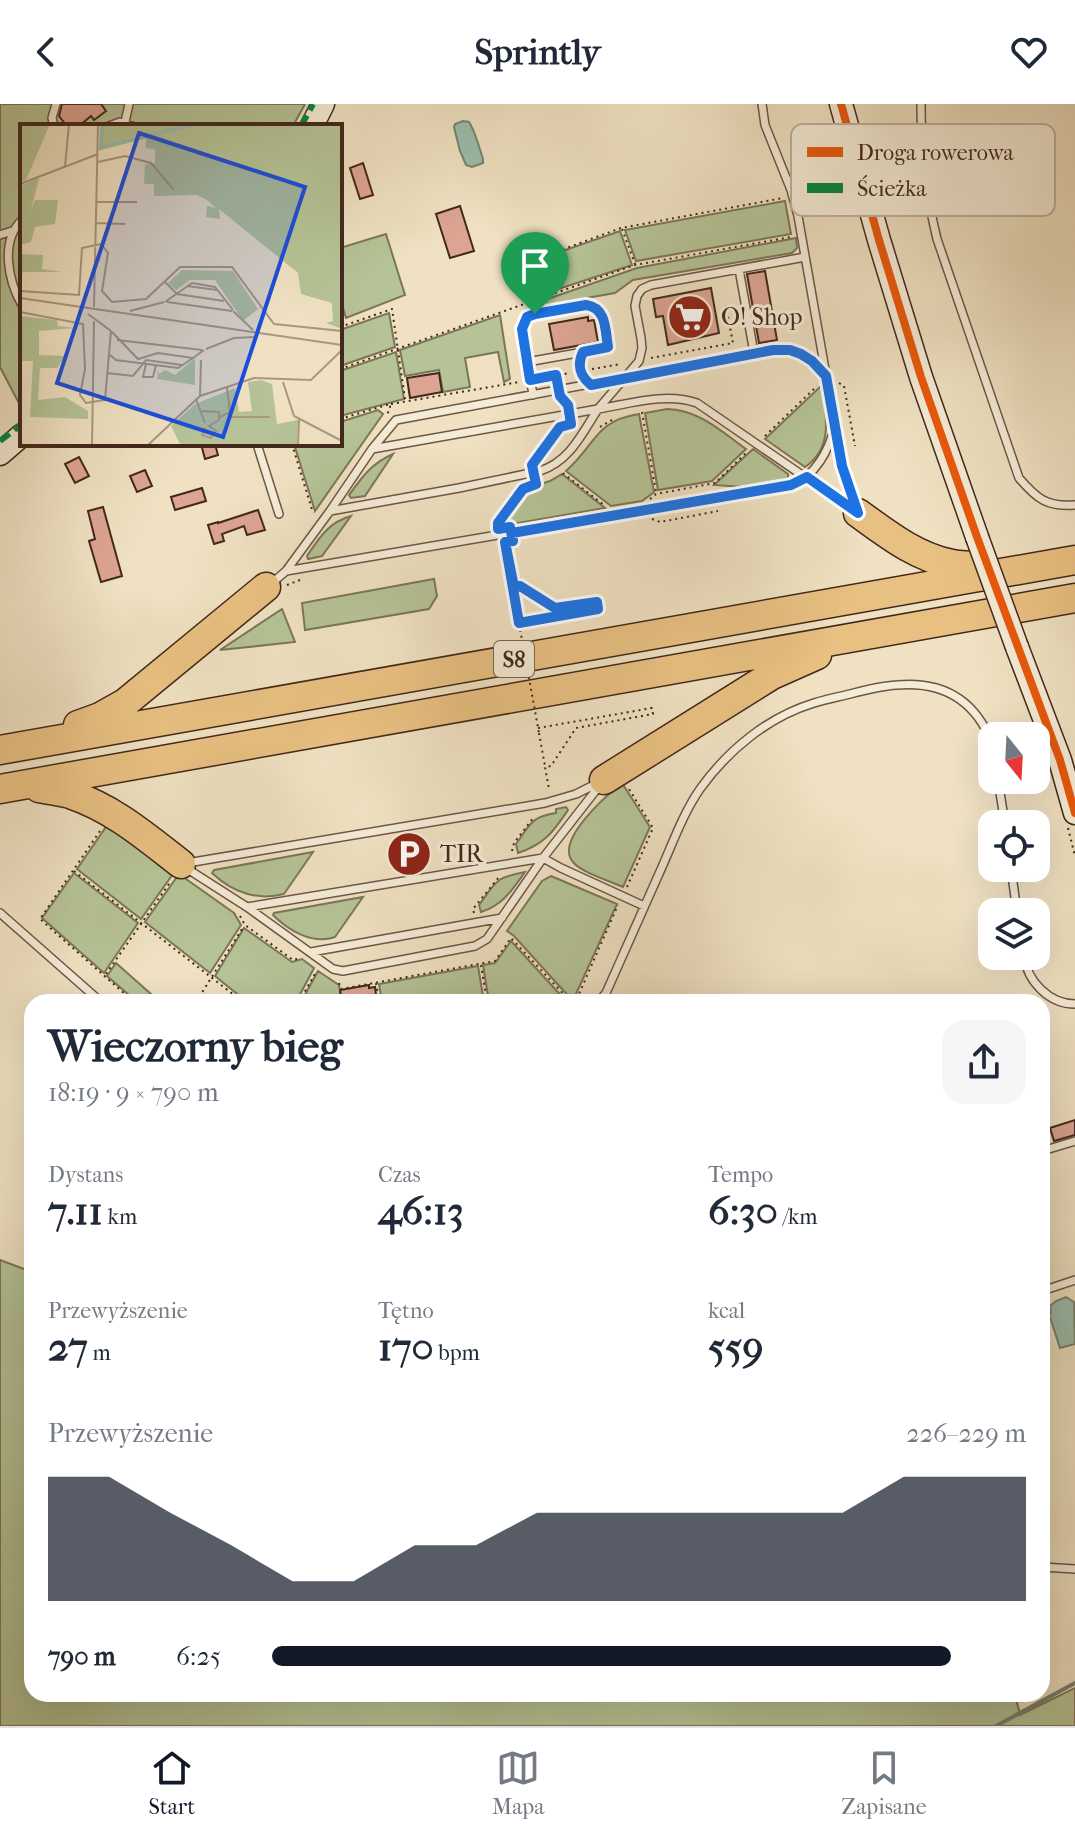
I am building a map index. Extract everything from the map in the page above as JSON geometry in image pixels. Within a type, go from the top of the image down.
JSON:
[{"type":"highway","points":[[858,513],[903,544],[931,558],[953,564],[1028,568]]},
{"type":"highway","name":"S8","points":[[0,750],[1075,560]]},
{"type":"highway","points":[[0,750],[100,717],[125,703],[276,579]]},
{"type":"highway","name":"S8","points":[[9,787],[1075,598]]},
{"type":"highway","points":[[613,780],[772,675],[865,635]]},
{"type":"highway","points":[[9,787],[68,793],[103,808],[121,818],[176,872]]},
{"type":"street","points":[[313,124],[323,104]]},
{"type":"street","points":[[841,104],[847,124]]},
{"type":"street","points":[[872,216],[921,377],[1060,760],[1075,813]]},
{"type":"street","points":[[0,454],[20,437]]},
{"type":"lane","points":[[54,124],[56,104]]},
{"type":"lane","points":[[128,124],[129,104]]},
{"type":"lane","points":[[762,104],[765,125],[791,190]]},
{"type":"lane","points":[[921,104],[921,124]]},
{"type":"lane","points":[[796,216],[842,466],[858,513]]},
{"type":"lane","points":[[932,216],[1019,478],[1045,503],[1075,505]]},
{"type":"lane","points":[[20,222],[12,231],[7,251],[9,278],[20,301]]},
{"type":"lane","points":[[0,235],[12,231]]},
{"type":"lane","points":[[330,511],[459,488],[553,467],[562,461],[598,409],[639,361],[642,348],[635,306],[642,289],[805,257]]},
{"type":"lane","points":[[739,269],[754,353]]},
{"type":"lane","points":[[527,362],[608,347],[602,314],[592,305],[540,312],[527,317],[522,329],[527,362],[533,395]]},
{"type":"lane","points":[[276,579],[396,420],[773,350],[790,350],[801,354],[826,376]]},
{"type":"lane","points":[[583,352],[580,371],[591,385]]},
{"type":"lane","points":[[372,449],[652,400],[688,400],[697,403],[858,513]]},
{"type":"lane","points":[[276,579],[512,533],[791,485],[807,477],[825,454],[835,426]]},
{"type":"lane","points":[[258,446],[279,514]]},
{"type":"lane","points":[[605,994],[699,792],[718,767],[757,731],[783,715],[813,703],[891,686],[924,685],[948,692],[966,703],[982,722]]},
{"type":"lane","points":[[176,872],[545,803],[613,780]]},
{"type":"lane","points":[[176,872],[247,907],[333,969],[343,971],[475,946],[487,939],[543,858],[613,780]]},
{"type":"lane","points":[[247,907],[543,858],[644,906]]},
{"type":"lane","points":[[0,913],[92,994]]},
{"type":"lane","points":[[311,952],[502,918]]},
{"type":"lane","points":[[1028,970],[1033,982],[1048,994]]},
{"type":"lane","points":[[1050,996],[1075,1004]]},
{"type":"lane","points":[[1050,1149],[1075,1141]]},
{"type":"lane","points":[[1050,1288],[1075,1280]]},
{"type":"lane","points":[[1050,1567],[1075,1569]]},
{"type":"path","points":[[544,297],[531,261],[621,228],[786,198]]},
{"type":"path","points":[[621,228],[635,265]]},
{"type":"path","points":[[342,368],[635,265],[795,236]]},
{"type":"path","points":[[342,418],[390,404],[733,343],[725,301]]},
{"type":"path","points":[[342,326],[392,309],[405,402]]},
{"type":"path","points":[[643,504],[656,494],[715,483],[817,386]]},
{"type":"path","points":[[382,421],[390,404]]},
{"type":"path","points":[[642,412],[656,494]]},
{"type":"path","points":[[533,473],[532,465],[560,427],[571,424],[569,414]]},
{"type":"path","points":[[597,430],[619,416]]},
{"type":"path","points":[[293,446],[315,518]]},
{"type":"path","points":[[564,470],[562,472],[609,510]]},
{"type":"path","points":[[476,922],[473,909],[499,877],[515,872],[514,843],[535,815],[547,812],[544,794],[550,793],[505,542],[513,541],[512,533],[510,527],[498,529],[498,523],[523,489],[545,481]]},
{"type":"path","points":[[514,587],[520,586],[555,608],[597,602],[598,609],[519,623]]},
{"type":"path","points":[[538,728],[652,708],[653,714],[576,728],[551,766],[545,767]]},
{"type":"path","points":[[613,780],[653,828],[625,891]]},
{"type":"path","points":[[105,823],[40,919],[125,994]]},
{"type":"path","points":[[73,870],[232,994]]},
{"type":"path","points":[[104,976],[176,872]]},
{"type":"path","points":[[579,994],[620,903]]},
{"type":"path","points":[[201,994],[245,925]]},
{"type":"path","points":[[507,935],[511,938]]},
{"type":"path","points":[[481,964],[486,994]]},
{"type":"path","points":[[303,994],[318,967]]},
{"type":"path","points":[[376,983],[378,994]]},
{"type":"shaded area","points":[[0,104],[305,104],[294,124],[20,124],[20,405],[0,367]]},
{"type":"shaded area","points":[[463,121],[471,125],[483,159],[483,163],[472,167],[466,165],[454,127]]},
{"type":"shaded area","points":[[785,201],[791,234],[636,261],[625,230]]},
{"type":"shaded area","points":[[620,231],[632,265],[546,293],[534,261]]},
{"type":"shaded area","points":[[386,234],[405,295],[346,318],[342,305],[342,247]]},
{"type":"shaded area","points":[[796,238],[797,248],[792,253],[633,280],[615,293],[535,307],[533,304],[637,268]]},
{"type":"shaded area","points":[[389,313],[395,347],[342,365],[342,329]]},
{"type":"shaded area","points":[[500,315],[510,379],[504,382],[498,352],[465,358],[470,387],[443,392],[439,370],[405,376],[400,350]]},
{"type":"shaded area","points":[[396,352],[404,399],[342,415],[342,370]]},
{"type":"shaded area","points":[[822,385],[826,419],[824,440],[814,459],[805,467],[765,439]]},
{"type":"shaded area","points":[[667,409],[699,417],[746,449],[712,481],[658,490],[645,413]]},
{"type":"shaded area","points":[[378,410],[383,414],[315,511],[295,446],[342,446],[342,421]]},
{"type":"shaded area","points":[[639,414],[654,492],[642,501],[611,506],[566,471],[604,428],[624,417]]},
{"type":"shaded area","points":[[753,449],[788,474],[788,478],[743,487],[714,485]]},
{"type":"shaded area","points":[[393,454],[365,496],[351,498],[349,495],[368,471]]},
{"type":"shaded area","points":[[562,474],[605,508],[507,525],[505,518],[525,489]]},
{"type":"shaded area","points":[[351,516],[322,556],[308,559],[307,556],[325,532]]},
{"type":"shaded area","points":[[434,579],[437,596],[429,609],[305,630],[302,603]]},
{"type":"shaded area","points":[[282,609],[295,642],[220,650]]},
{"type":"shaded area","points":[[622,783],[650,827],[623,887],[583,870],[573,862],[569,853],[576,831],[585,819]]},
{"type":"shaded area","points":[[566,807],[568,810],[548,836],[518,853],[516,844],[532,823],[556,813],[556,809]]},
{"type":"shaded area","points":[[108,824],[175,871],[141,919],[77,869]]},
{"type":"shaded area","points":[[313,852],[284,894],[264,896],[245,893],[212,873],[214,870]]},
{"type":"shaded area","points":[[525,872],[501,901],[481,912],[479,905],[497,882]]},
{"type":"shaded area","points":[[74,873],[138,923],[104,973],[42,918]]},
{"type":"shaded area","points":[[179,874],[234,913],[241,925],[210,973],[145,922]]},
{"type":"shaded area","points":[[551,876],[617,904],[576,994],[566,994],[507,931],[542,881]]},
{"type":"shaded area","points":[[363,897],[335,937],[326,939],[301,935],[273,915],[274,913]]},
{"type":"shaded area","points":[[244,928],[292,962],[302,959],[314,968],[300,994],[237,994],[215,976]]},
{"type":"shaded area","points":[[511,941],[560,994],[488,994],[483,965],[495,963]]},
{"type":"shaded area","points":[[116,963],[151,994],[128,994],[107,976]]},
{"type":"shaded area","points":[[478,966],[483,994],[381,994],[379,984]]},
{"type":"shaded area","points":[[318,971],[339,985],[341,994],[305,994]]},
{"type":"shaded area","points":[[0,1260],[24,1269],[24,1702],[1017,1702],[1020,1715],[1075,1688],[1075,1726],[0,1726]]},
{"type":"shaded area","points":[[1066,1297],[1074,1302],[1075,1344],[1060,1348],[1050,1317],[1050,1306]]},
{"type":"building","points":[[62,104],[101,104],[106,111],[94,120],[91,116],[81,124],[65,124],[59,116]]},
{"type":"building","points":[[363,163],[373,195],[360,199],[350,168]]},
{"type":"building","points":[[460,206],[474,251],[450,258],[436,214]]},
{"type":"building","points":[[765,271],[777,340],[759,343],[747,274]]},
{"type":"building","name":"O! Shop","points":[[711,288],[719,333],[668,345],[663,316],[656,317],[653,299]]},
{"type":"building","points":[[588,317],[588,321],[594,320],[598,342],[554,350],[549,324]]},
{"type":"building","points":[[439,373],[442,392],[410,398],[407,378]]},
{"type":"building","points":[[202,446],[216,446],[218,455],[205,459]]},
{"type":"building","points":[[79,457],[89,476],[75,483],[65,464]]},
{"type":"building","points":[[145,470],[152,486],[137,492],[130,476]]},
{"type":"building","points":[[202,488],[206,501],[175,510],[171,497]]},
{"type":"building","points":[[103,507],[122,576],[101,582],[89,541],[95,539],[88,511]]},
{"type":"building","points":[[258,510],[265,530],[247,535],[244,526],[222,534],[224,541],[214,544],[208,525]]},
{"type":"building","points":[[369,985],[369,988],[375,987],[376,994],[341,994],[340,990]]},
{"type":"building","points":[[1075,1120],[1075,1135],[1054,1141],[1050,1128]]},
{"type":"waterway","points":[[1050,1697],[1075,1683]]},
{"type":"waterway","points":[[996,1726],[1040,1702]]},
{"type":"marked path","points":[[302,124],[313,104]]},
{"type":"marked path","points":[[0,441],[20,426]]},
{"type":"cycle path","points":[[841,104],[847,124]]},
{"type":"cycle path","points":[[872,216],[921,377],[1060,760],[1075,813]]},
{"type":"place","name":"O! Shop","points":[[690,317]]},
{"type":"place","name":"TIR","points":[[409,854]]},
{"type":"route","points":[[535,314],[527,317],[522,329],[530,380],[556,375],[560,396],[568,405],[571,424],[560,427],[532,465],[536,484],[523,489],[498,523],[498,529],[510,527],[513,541],[505,542],[519,623],[598,609],[597,602],[555,608],[520,586],[514,587],[505,542],[513,541],[512,533],[791,485],[807,477],[858,513],[842,466],[826,376],[801,354],[790,350],[773,350],[591,385],[584,379],[579,362],[583,352],[608,347],[599,310],[586,305],[535,314]]}]
